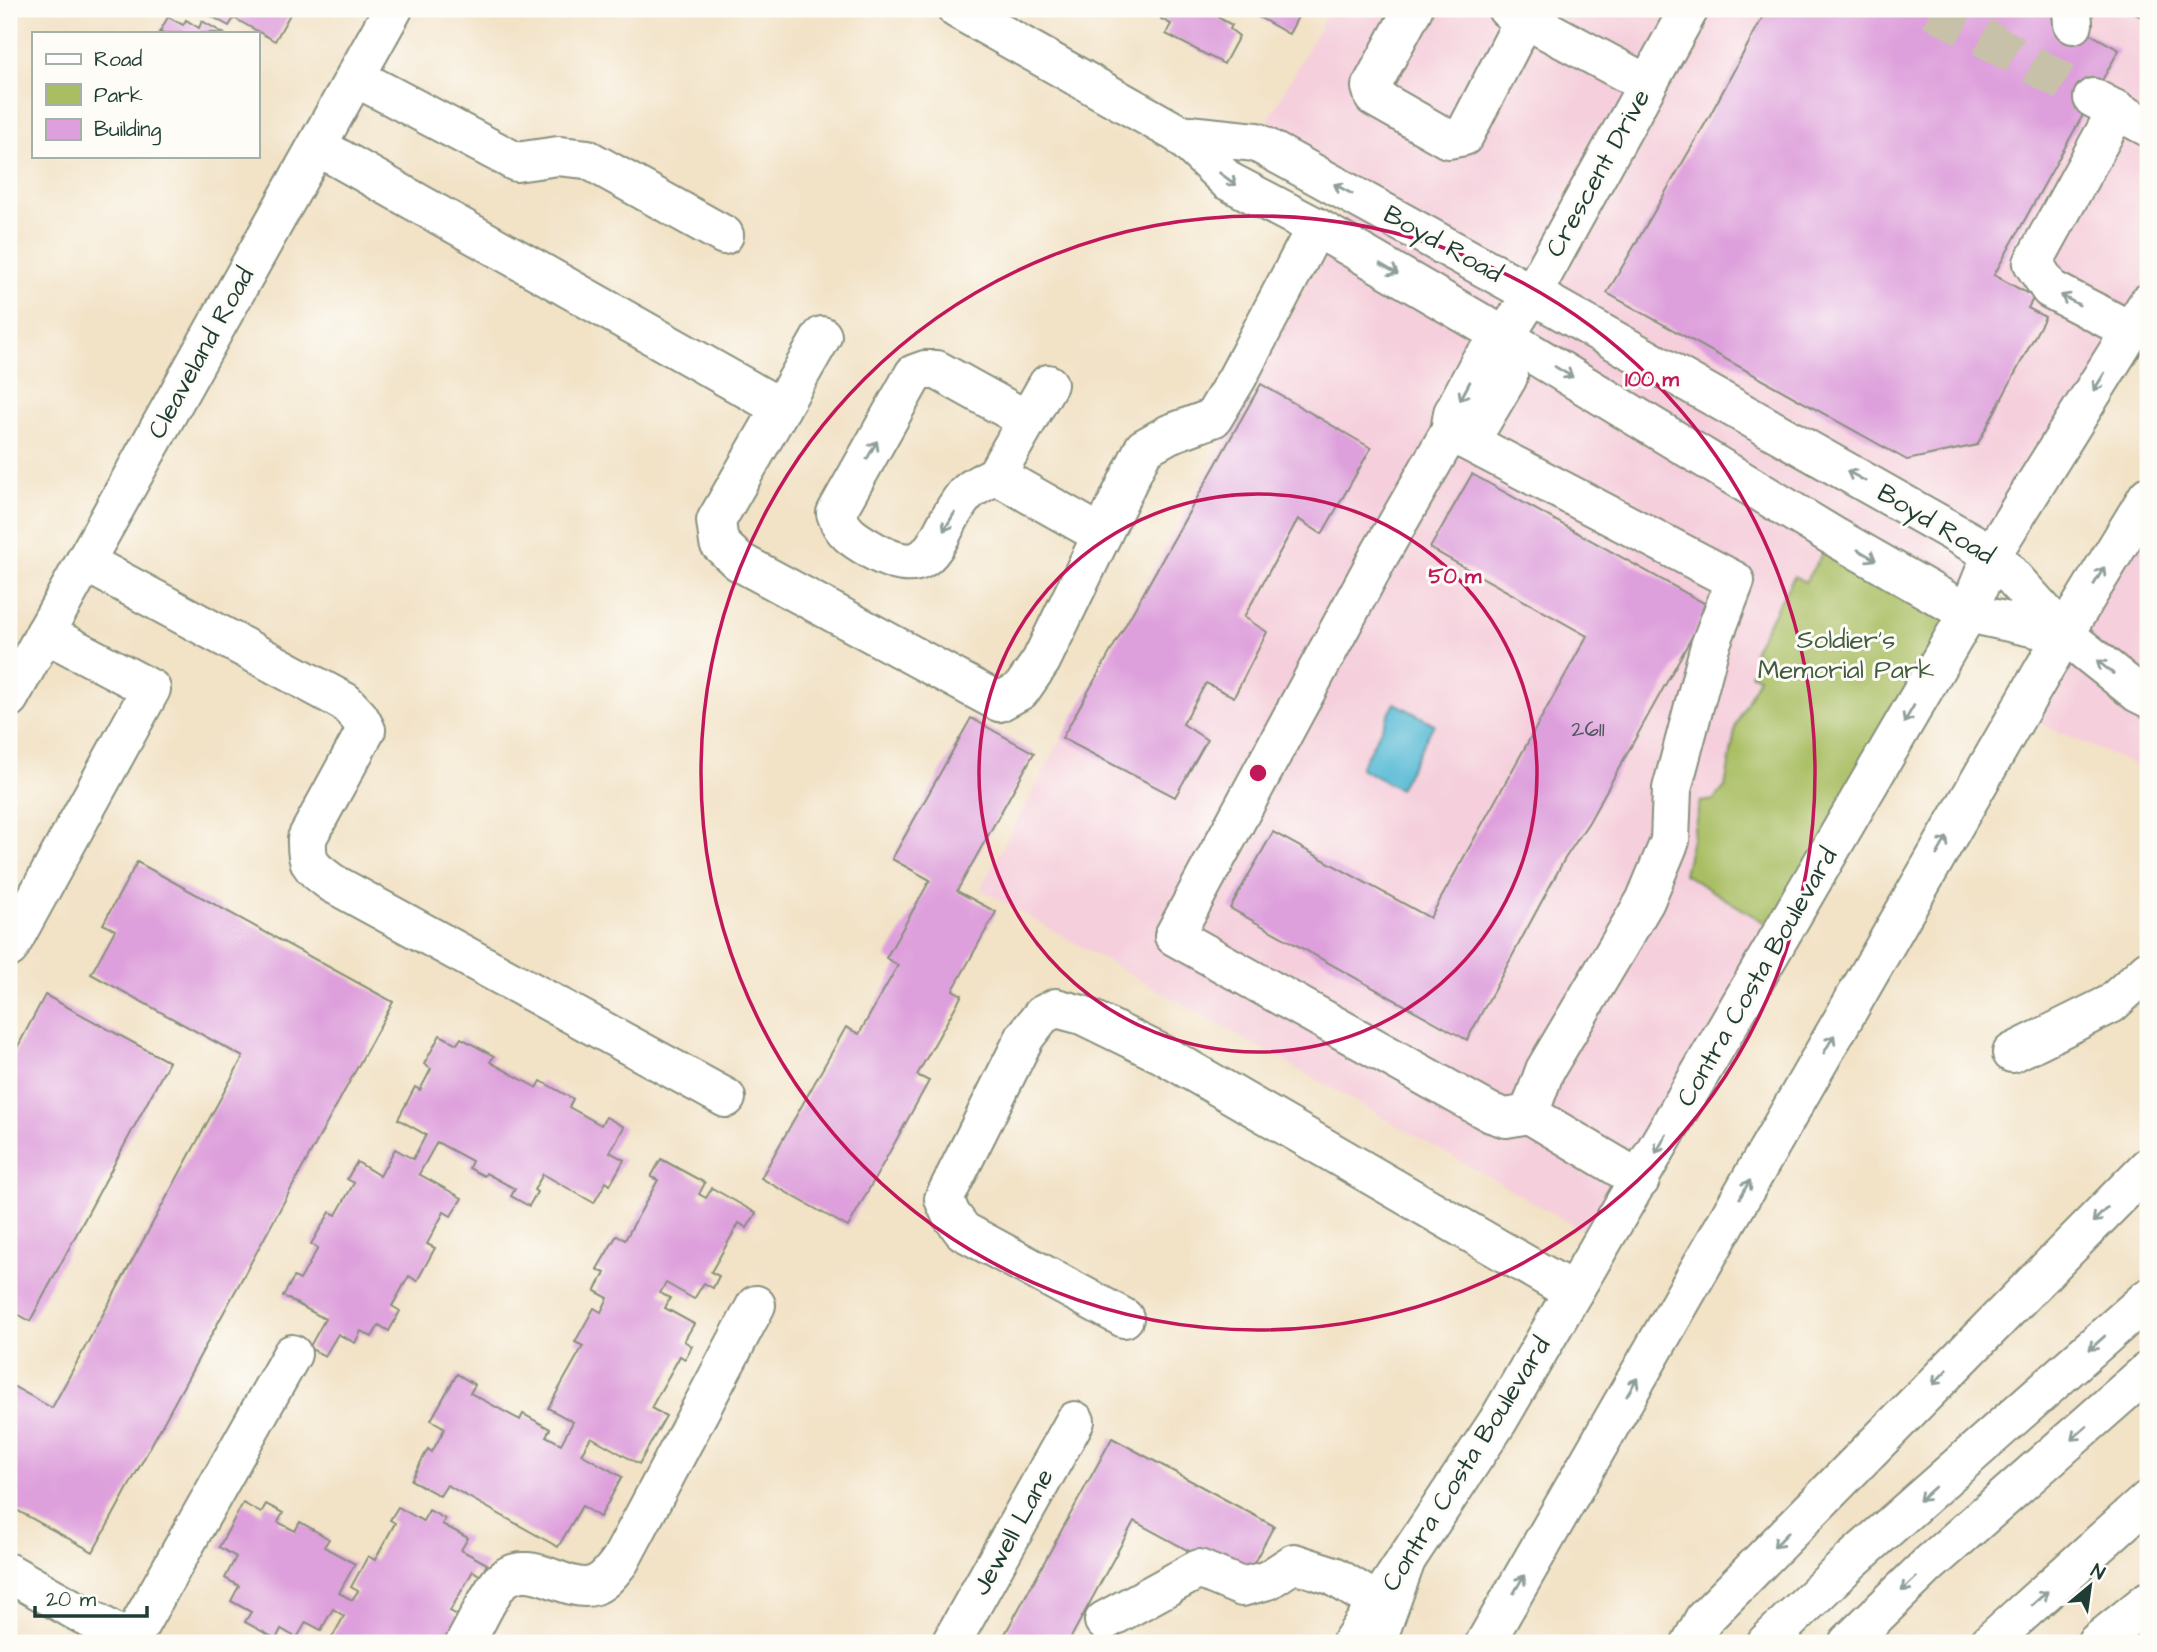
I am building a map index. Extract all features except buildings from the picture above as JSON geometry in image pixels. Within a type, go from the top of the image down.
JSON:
[{"type":"main road","name":"Cleaveland Road","points":[[9,698],[393,9]]},
{"type":"main road","name":"Boyd Road","points":[[957,9],[1179,134],[1228,181],[1316,227],[1506,337],[1833,536],[1968,612],[2064,634]]},
{"type":"main road","points":[[1413,9],[1370,88],[1374,97],[1448,139],[1464,136],[1516,14],[1647,84]]},
{"type":"main road","name":"Crescent Drive","points":[[1529,1114],[1506,1118],[1491,1113],[1174,936],[1380,554],[1450,432],[1453,413],[1480,362],[1506,337],[1689,9]]},
{"type":"main road","points":[[355,77],[516,162],[558,156],[587,159],[724,235]]},
{"type":"main road","points":[[2119,112],[2033,263],[2050,289],[2140,317]]},
{"type":"main road","name":"Boyd Road","points":[[1179,134],[1256,142],[1532,293],[1992,554],[2064,634]]},
{"type":"main road","points":[[317,146],[781,408]]},
{"type":"main road","points":[[822,336],[716,521],[719,543],[738,561],[999,702],[1021,690],[1041,661],[1144,448],[1213,418],[1237,379],[1316,227]]},
{"type":"main road","name":"Contra Costa Boulevard","points":[[1351,1643],[1498,1421],[1968,612],[1992,554],[2140,317]]},
{"type":"main road","points":[[1027,420],[937,370],[914,374],[836,513],[840,526],[851,538],[893,563],[912,563],[928,556],[965,494],[996,475],[1048,384]]},
{"type":"main road","points":[[1450,432],[1735,581],[1710,646],[1672,789],[1670,841],[1645,901],[1545,1070],[1529,1114],[1640,1180]]},
{"type":"main road","points":[[996,475],[1102,535]]},
{"type":"main road","points":[[1485,1643],[2064,634],[2148,496]]},
{"type":"main road","points":[[85,562],[345,702],[359,717],[366,730],[307,838],[307,858],[316,870],[332,883],[726,1098]]},
{"type":"main road","points":[[9,948],[151,689],[45,633]]},
{"type":"main road","points":[[2064,634],[2148,698]]},
{"type":"main road","points":[[2012,1053],[2111,1004],[2148,970]]},
{"type":"main road","points":[[1124,1318],[963,1231],[944,1199],[1025,1037],[1042,1015],[1056,1008],[1082,1014],[1164,1055],[1573,1292]]},
{"type":"main road","points":[[1691,1643],[1704,1619],[2148,1167]]},
{"type":"main road","points":[[1766,1643],[1852,1560],[2148,1298]]},
{"type":"main road","points":[[465,1643],[499,1583],[515,1573],[539,1572],[566,1583],[589,1587],[602,1582],[620,1561],[755,1305]]},
{"type":"main road","points":[[9,1573],[132,1642],[292,1354]]},
{"type":"main road","points":[[1848,1643],[1928,1565],[2148,1371]]},
{"type":"main road","name":"Jewell Lane","points":[[951,1643],[1075,1421]]},
{"type":"main road","points":[[1989,1643],[2148,1500]]},
{"type":"main road","points":[[1376,1643],[1406,1560]]},
{"type":"main road","points":[[1104,1621],[1199,1569],[1242,1587],[1268,1580],[1294,1563],[1334,1576],[1378,1603]]},
{"type":"main road","points":[[2096,1643],[2148,1601]]},
{"type":"shaded area","points":[[1330,9],[2148,9],[2148,303],[1601,1241],[980,889],[1355,196],[1256,142]]},
{"type":"shaded area","points":[[2148,496],[2148,771],[2018,714]]},
{"type":"green space","name":"Soldier's Memorial Park","points":[[1833,536],[1968,613],[1782,933],[1684,874],[1700,802],[1714,800],[1725,787],[1736,725],[1759,677],[1751,674],[1760,655],[1753,651],[1794,576],[1805,582]]},
{"type":"water","points":[[1395,703],[1434,724],[1399,789],[1360,768]]},
{"type":"tunnel","points":[[1932,9],[2093,98]]}]
